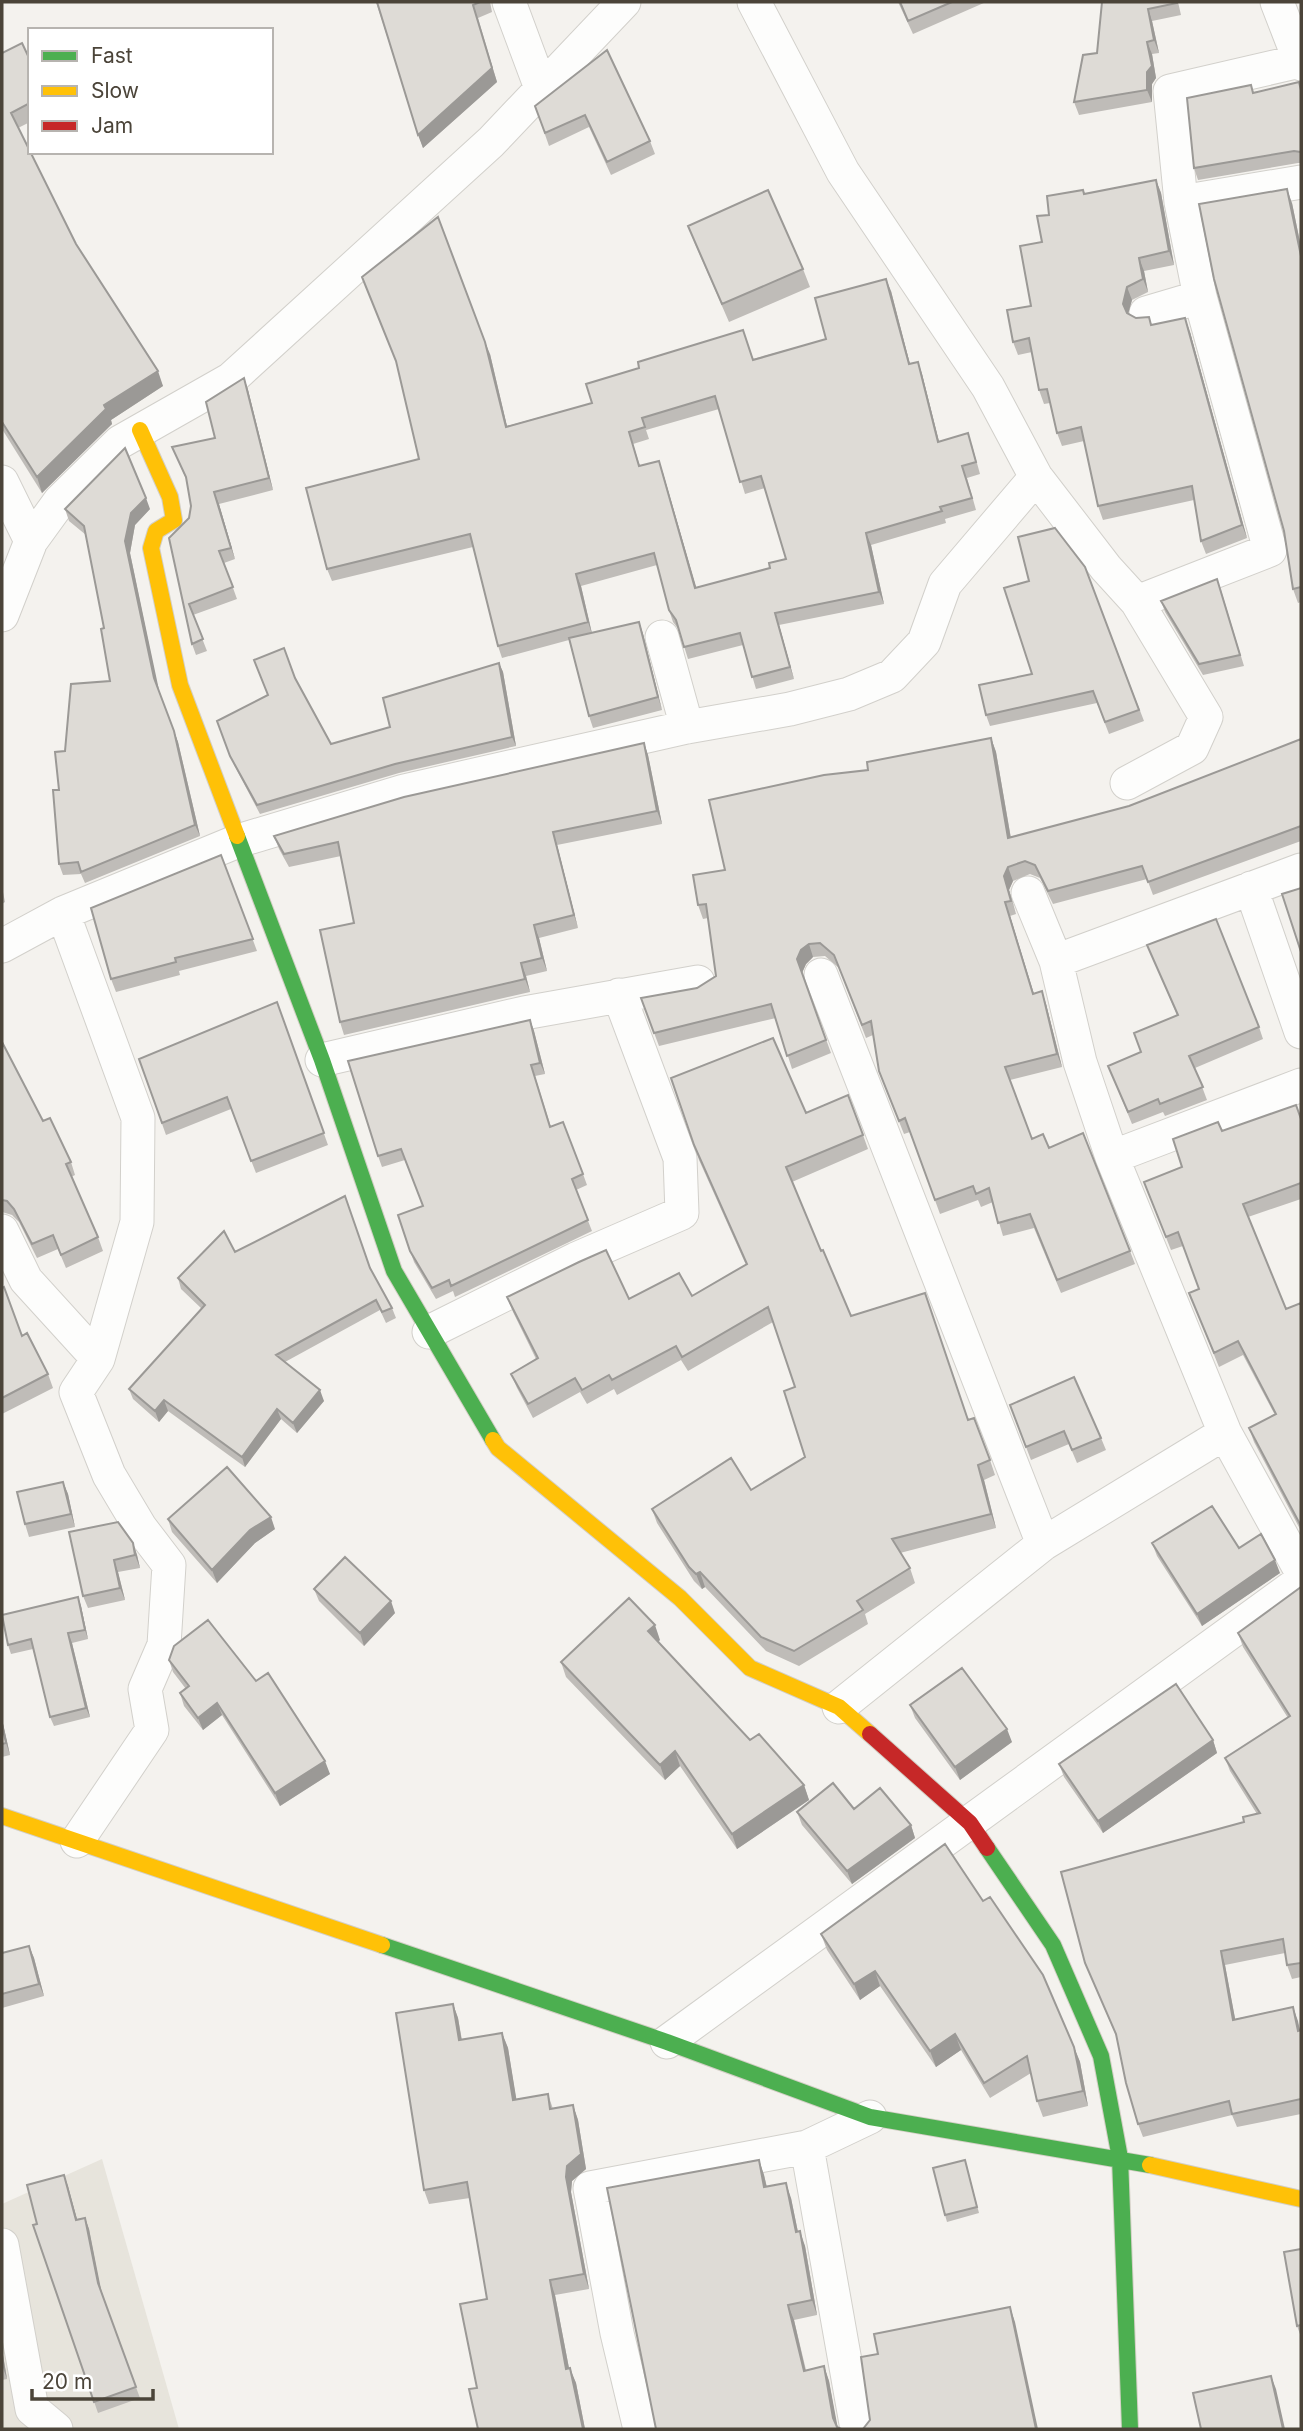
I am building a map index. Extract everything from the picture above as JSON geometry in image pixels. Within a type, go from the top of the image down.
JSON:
[{"type":"street","points":[[509,2],[541,89]]},
{"type":"street","points":[[2,615],[31,541],[60,500],[120,442],[231,379],[491,142],[624,2]]},
{"type":"street","points":[[754,2],[843,172],[988,387],[1036,477],[1106,568],[1137,602],[1206,717],[1192,747],[1127,783]]},
{"type":"street","points":[[1137,602],[1270,550],[1200,297],[1181,202],[1170,91],[1301,63],[1278,2]]},
{"type":"street","points":[[1181,202],[1301,181]]},
{"type":"street","points":[[1146,313],[1200,297]]},
{"type":"street","points":[[140,430],[170,497],[174,520],[156,531],[152,548],[180,685],[322,1060],[394,1271],[498,1448],[680,1598],[750,1668],[839,1706],[970,1823],[1053,1945],[1101,2056],[1120,2158],[1130,2429]]},
{"type":"street","points":[[2,946],[63,913],[238,841],[404,791],[687,727],[790,709],[849,694],[892,676],[924,642],[945,584],[1036,477]]},
{"type":"street","points":[[2,482],[31,541]]},
{"type":"street","points":[[662,637],[687,727]]},
{"type":"street","points":[[1056,961],[1301,870]]},
{"type":"street","points":[[1251,888],[1301,1032]]},
{"type":"street","points":[[1028,893],[1056,961],[1080,1062],[1112,1157],[1225,1433],[1301,1571]]},
{"type":"street","points":[[63,913],[138,1118],[137,1222],[98,1359],[76,1392],[109,1475],[140,1527],[169,1565],[164,1645],[145,1689],[152,1731],[77,1841]]},
{"type":"street","points":[[821,975],[1043,1544]]},
{"type":"street","points":[[322,1060],[524,1013],[698,982]]},
{"type":"street","points":[[429,1332],[576,1259],[682,1213],[680,1158],[619,995]]},
{"type":"street","points":[[1112,1157],[1301,1085]]},
{"type":"street","points":[[2,1231],[14,1286],[98,1359]]},
{"type":"street","points":[[839,1706],[1043,1544],[1225,1433]]},
{"type":"street","points":[[667,2042],[1301,1581]]},
{"type":"street","points":[[2,1816],[667,2042],[870,2117],[1120,2158],[1301,2199]]},
{"type":"street","points":[[640,2429],[617,2333],[590,2188],[807,2147],[870,2117]]},
{"type":"street","points":[[807,2147],[858,2429]]},
{"type":"street","points":[[2,2245],[32,2409],[56,2429]]},
{"type":"shaded area","points":[[102,2159],[179,2429],[2,2429],[2,2204]]},
{"type":"building","points":[[377,2],[480,2],[473,5],[492,68],[418,135]]},
{"type":"building","points":[[900,2],[952,2],[908,21]]},
{"type":"building","points":[[1102,2],[1177,3],[1148,9],[1154,40],[1147,42],[1152,66],[1147,72],[1147,90],[1074,102],[1083,55],[1097,53]]},
{"type":"building","points":[[22,43],[28,56],[28,104],[11,113],[28,147],[28,154],[31,154],[76,244],[158,371],[104,405],[106,409],[37,477],[2,422],[2,53]]},
{"type":"building","points":[[607,50],[650,141],[607,162],[585,115],[545,133],[535,106]]},
{"type":"building","points":[[1299,82],[1301,152],[1194,168],[1187,98],[1251,85],[1253,93]]},
{"type":"building","points":[[1156,180],[1169,251],[1139,258],[1143,279],[1127,287],[1123,304],[1127,313],[1136,318],[1149,317],[1151,325],[1185,318],[1242,525],[1201,541],[1192,486],[1098,506],[1081,427],[1057,433],[1047,389],[1039,390],[1029,338],[1013,342],[1007,310],[1031,306],[1020,246],[1042,242],[1037,216],[1049,215],[1047,196],[1083,190],[1084,194]]},
{"type":"building","points":[[1287,189],[1301,256],[1301,587],[1293,589],[1284,531],[1214,279],[1199,204]]},
{"type":"building","points":[[768,190],[803,269],[722,304],[688,226]]},
{"type":"building","points":[[438,217],[485,342],[506,427],[592,403],[586,384],[639,368],[638,362],[743,330],[753,360],[826,339],[815,298],[886,279],[909,364],[918,362],[938,442],[968,433],[976,462],[962,466],[972,498],[940,507],[942,511],[866,533],[879,592],[775,613],[790,667],[752,677],[740,633],[684,647],[676,620],[669,610],[654,553],[576,574],[588,622],[498,646],[470,534],[327,569],[306,488],[419,459],[396,361],[362,277]],"holes":[[[715,396],[740,482],[761,476],[786,559],[769,563],[770,568],[695,588],[659,461],[639,466],[629,432],[645,427],[642,418]]]},
{"type":"building","points":[[244,378],[269,478],[214,492],[231,548],[219,551],[233,587],[189,604],[203,639],[192,644],[169,538],[189,518],[191,506],[186,477],[172,447],[215,438],[206,402]]},
{"type":"building","points":[[125,448],[146,498],[131,513],[125,541],[154,678],[174,731],[195,825],[81,872],[78,862],[59,864],[53,790],[59,790],[55,752],[65,751],[71,684],[110,681],[101,629],[104,628],[84,526],[65,509]]},
{"type":"building","points":[[1055,528],[1085,567],[1139,710],[1105,722],[1093,691],[986,715],[979,685],[1032,674],[1004,588],[1029,581],[1018,537]]},
{"type":"building","points":[[1217,579],[1240,655],[1199,664],[1161,601]]},
{"type":"building","points":[[639,622],[658,697],[589,716],[569,638]]},
{"type":"building","points":[[284,648],[295,678],[331,744],[390,727],[383,698],[499,663],[512,737],[395,764],[257,805],[230,756],[217,721],[268,695],[254,660]]},
{"type":"building","points":[[991,738],[1008,838],[1129,806],[1301,739],[1301,826],[1148,882],[1142,866],[1048,891],[1035,865],[1025,861],[1008,867],[1004,876],[1011,901],[1005,902],[1033,994],[1042,991],[1057,1054],[1005,1067],[1032,1139],[1043,1134],[1049,1148],[1083,1133],[1130,1251],[1057,1280],[1030,1214],[998,1223],[989,1188],[976,1194],[973,1186],[935,1200],[905,1118],[899,1121],[879,1071],[871,1021],[862,1025],[834,955],[820,943],[809,944],[801,950],[797,959],[826,1040],[787,1056],[771,1004],[654,1033],[641,998],[697,988],[716,976],[706,904],[698,905],[693,875],[725,870],[709,800],[824,775],[868,770],[867,762]]},
{"type":"building","points":[[644,743],[657,811],[553,832],[574,915],[534,925],[542,958],[521,963],[525,979],[340,1022],[320,930],[354,923],[338,842],[284,854],[274,836],[404,797]]},
{"type":"building","points":[[221,855],[253,939],[175,958],[176,962],[111,979],[91,908]]},
{"type":"building","points":[[1301,888],[1301,952],[1282,894]]},
{"type":"building","points":[[1216,919],[1259,1027],[1189,1056],[1203,1087],[1160,1104],[1158,1099],[1128,1112],[1108,1066],[1141,1052],[1134,1033],[1178,1015],[1147,945]]},
{"type":"building","points":[[277,1002],[324,1133],[251,1161],[227,1097],[162,1123],[139,1059]]},
{"type":"building","points":[[530,1020],[540,1063],[531,1065],[550,1127],[563,1122],[583,1174],[572,1179],[588,1220],[451,1286],[449,1280],[432,1288],[410,1251],[398,1215],[423,1206],[401,1149],[378,1156],[348,1061]]},
{"type":"building","points":[[773,1038],[806,1113],[848,1095],[863,1135],[786,1167],[851,1316],[925,1293],[968,1420],[974,1418],[990,1460],[978,1465],[991,1514],[892,1539],[910,1568],[857,1601],[863,1610],[794,1651],[761,1637],[700,1572],[696,1574],[689,1567],[652,1509],[731,1458],[751,1490],[805,1457],[784,1391],[795,1387],[768,1307],[682,1357],[676,1346],[612,1380],[609,1375],[582,1390],[575,1378],[528,1404],[511,1374],[538,1358],[507,1297],[606,1250],[629,1299],[679,1273],[692,1296],[747,1264],[694,1145],[671,1078]]},
{"type":"building","points":[[2,1042],[43,1121],[50,1118],[71,1162],[66,1164],[98,1237],[61,1255],[53,1235],[32,1244],[14,1209],[7,1201],[2,1200]]},
{"type":"building","points":[[1296,1105],[1301,1119],[1301,1183],[1243,1204],[1286,1309],[1301,1303],[1301,1526],[1249,1428],[1276,1414],[1238,1341],[1214,1353],[1189,1293],[1199,1289],[1178,1232],[1166,1237],[1144,1182],[1182,1167],[1173,1139],[1218,1122],[1222,1131]]},
{"type":"building","points":[[345,1196],[370,1268],[392,1308],[382,1312],[376,1300],[276,1355],[320,1390],[293,1423],[277,1409],[242,1457],[164,1400],[155,1411],[129,1389],[205,1305],[178,1278],[224,1231],[235,1252]]},
{"type":"building","points":[[4,1287],[22,1336],[27,1333],[48,1374],[2,1398],[2,1288]]},
{"type":"building","points":[[1074,1377],[1101,1438],[1072,1450],[1064,1431],[1026,1447],[1010,1405]]},
{"type":"building","points":[[227,1467],[271,1517],[250,1530],[212,1570],[168,1519]]},
{"type":"building","points":[[63,1482],[71,1514],[25,1524],[17,1492]]},
{"type":"building","points":[[1212,1506],[1239,1548],[1261,1534],[1275,1560],[1197,1614],[1152,1543]]},
{"type":"building","points":[[118,1522],[133,1543],[135,1555],[114,1560],[120,1588],[83,1596],[69,1532]]},
{"type":"building","points":[[345,1557],[391,1601],[360,1633],[314,1589]]},
{"type":"building","points":[[1301,1587],[1301,1963],[1287,1965],[1283,1939],[1221,1951],[1233,2020],[1293,2007],[1298,2031],[1301,2030],[1301,2099],[1232,2114],[1229,2101],[1138,2124],[1116,2034],[1085,1963],[1061,1872],[1244,1822],[1243,1817],[1260,1813],[1225,1758],[1290,1716],[1238,1633]]},
{"type":"building","points":[[78,1597],[85,1630],[68,1633],[86,1708],[50,1717],[31,1639],[8,1645],[2,1615]]},
{"type":"building","points":[[629,1598],[655,1625],[648,1631],[750,1740],[759,1734],[804,1785],[732,1834],[675,1751],[660,1765],[561,1662]]},
{"type":"building","points":[[208,1620],[256,1681],[268,1673],[325,1761],[275,1793],[217,1703],[198,1718],[180,1693],[189,1686],[169,1660],[174,1646]]},
{"type":"building","points":[[962,1668],[1007,1729],[955,1767],[910,1705]]},
{"type":"building","points":[[1176,1684],[1213,1740],[1098,1821],[1059,1764]]},
{"type":"building","points":[[2,1725],[6,1743],[2,1744]]},
{"type":"building","points":[[833,1783],[854,1809],[880,1788],[911,1825],[847,1871],[797,1812]]},
{"type":"building","points":[[945,1844],[983,1901],[990,1897],[1043,1975],[1074,2047],[1083,2091],[1037,2101],[1027,2056],[984,2083],[955,2034],[930,2051],[875,1971],[854,1984],[821,1934]]},
{"type":"building","points":[[29,1946],[39,1984],[2,1994],[2,1953]]},
{"type":"building","points":[[453,2004],[459,2040],[502,2033],[513,2100],[548,2094],[550,2109],[573,2105],[581,2154],[567,2166],[566,2177],[584,2274],[550,2280],[566,2369],[570,2368],[583,2429],[478,2429],[469,2389],[477,2388],[460,2304],[487,2299],[467,2182],[424,2190],[396,2013]]},
{"type":"building","points":[[759,2160],[764,2187],[786,2183],[796,2232],[800,2231],[812,2300],[788,2305],[804,2371],[824,2366],[833,2418],[841,2429],[656,2429],[607,2188]]},
{"type":"building","points":[[965,2160],[977,2207],[945,2215],[933,2168]]},
{"type":"building","points":[[64,2175],[76,2220],[85,2218],[98,2283],[136,2387],[94,2402],[33,2225],[37,2224],[27,2185]]},
{"type":"building","points":[[1301,2249],[1301,2325],[1297,2326],[1284,2252]]},
{"type":"building","points":[[1010,2307],[1036,2429],[863,2429],[870,2420],[861,2357],[878,2354],[874,2334]]},
{"type":"building","points":[[1271,2376],[1283,2429],[1201,2429],[1193,2393]]},
{"type":"traffic: fast","points":[[237,836],[322,1060],[394,1271],[493,1440]]},
{"type":"traffic: fast","points":[[987,1848],[1053,1945],[1101,2056],[1120,2158],[1130,2429]]},
{"type":"traffic: fast","points":[[382,1945],[667,2042],[870,2117],[1150,2165]]},
{"type":"traffic: slow","points":[[140,430],[170,497],[174,520],[156,531],[151,548],[180,685],[237,836]]},
{"type":"traffic: slow","points":[[493,1440],[498,1448],[680,1598],[750,1668],[839,1707],[870,1734]]},
{"type":"traffic: slow","points":[[2,1816],[382,1945]]},
{"type":"traffic: slow","points":[[1150,2165],[1301,2199]]},
{"type":"traffic: jam","points":[[870,1734],[970,1823],[987,1848]]}]
